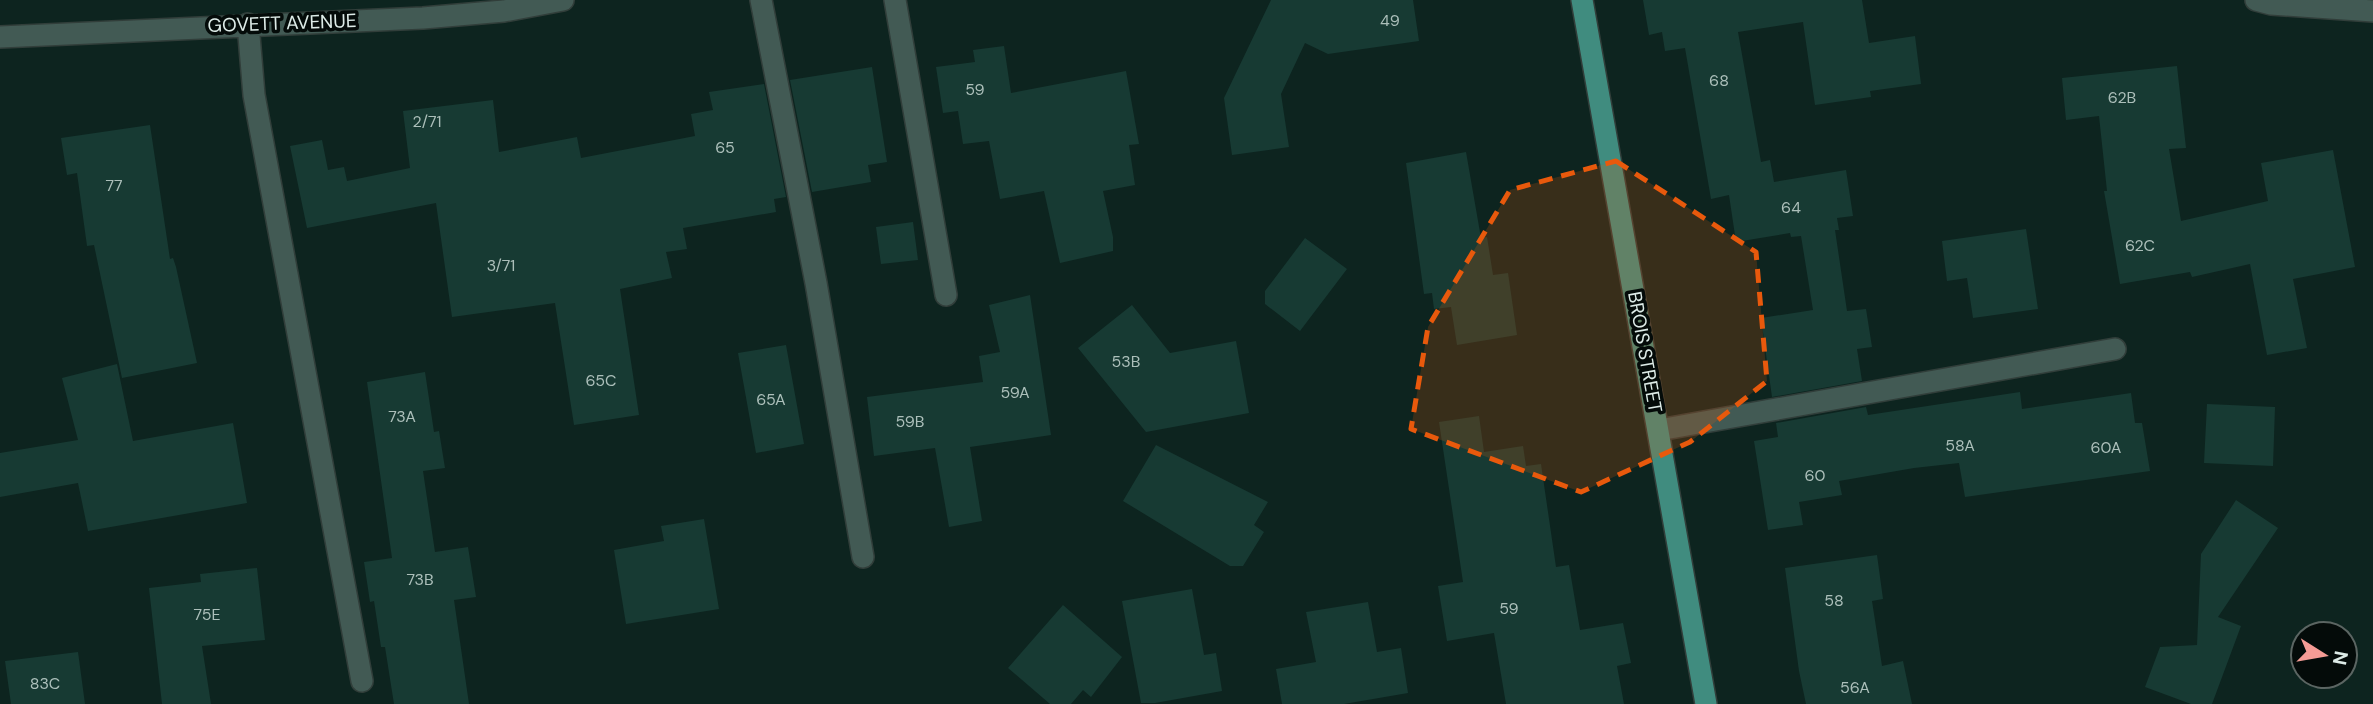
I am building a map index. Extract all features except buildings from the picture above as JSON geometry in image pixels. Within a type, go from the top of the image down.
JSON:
[{"type":"main road","name":"BROIS STREET","points":[[1582,0],[1706,704]]},
{"type":"street","name":"GOVETT AVENUE","points":[[0,37],[424,18],[504,10],[564,0]]},
{"type":"street","points":[[761,0],[816,283],[863,557]]},
{"type":"street","points":[[895,0],[946,295]]},
{"type":"street","points":[[2256,0],[2271,4],[2373,11]]},
{"type":"street","points":[[248,24],[254,95],[362,681]]},
{"type":"street","points":[[1659,430],[2115,349]]},
{"type":"highlighted area","points":[[1616,161],[1756,252],[1767,381],[1690,442],[1581,492],[1411,429],[1428,327],[1510,190]]}]
